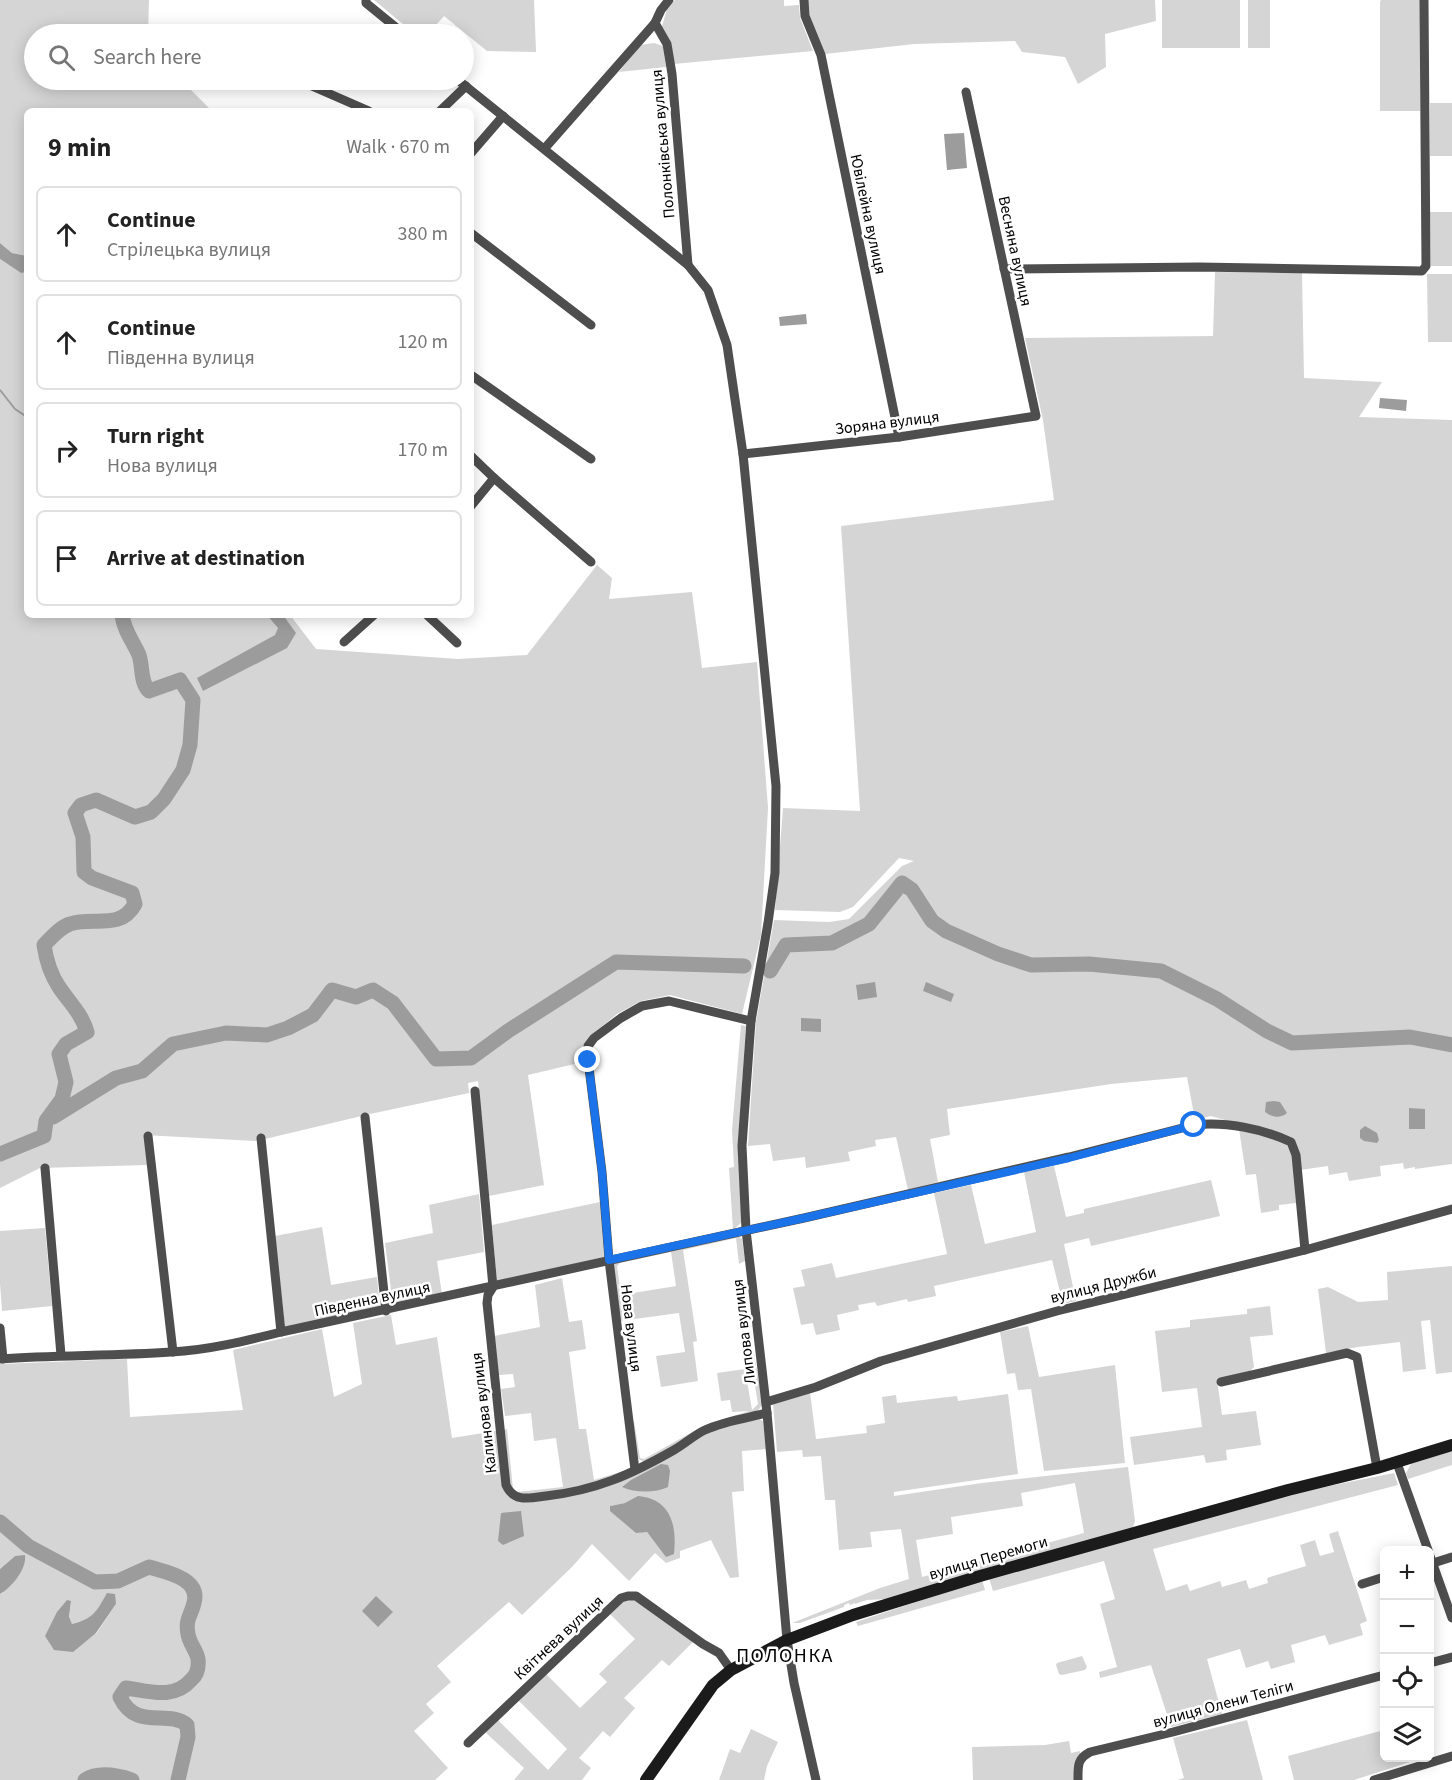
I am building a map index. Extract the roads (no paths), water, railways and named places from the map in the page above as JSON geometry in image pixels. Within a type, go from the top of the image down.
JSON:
[{"type":"main road","name":"вулиця Перемоги","points":[[646,1780],[713,1685],[732,1670],[787,1640],[853,1615],[980,1576],[1288,1490],[1397,1463],[1452,1445]]},
{"type":"street","points":[[366,0],[366,3],[392,24]]},
{"type":"street","points":[[545,148],[655,23],[669,0]]},
{"type":"street","name":"Ювілейна вулиця","points":[[804,0],[805,16],[821,55],[899,437]]},
{"type":"street","points":[[1004,269],[1199,267],[1422,271],[1426,266],[1424,0]]},
{"type":"street","name":"Полонківська вулиця","points":[[655,23],[667,44],[672,74],[688,265]]},
{"type":"street","points":[[321,90],[362,108]]},
{"type":"street","points":[[443,108],[462,90]]},
{"type":"street","name":"Липова вулиця","points":[[471,90],[688,265],[708,290],[728,345],[743,454],[776,786],[775,873],[751,1021],[742,1146],[746,1230],[766,1402],[787,1640],[794,1683],[816,1780]]},
{"type":"street","name":"Весняна вулиця","points":[[966,92],[1036,416]]},
{"type":"street","points":[[474,150],[503,116]]},
{"type":"street","points":[[474,235],[591,325]]},
{"type":"street","points":[[474,377],[591,459]]},
{"type":"street","name":"Зоряна вулиця","points":[[743,454],[899,437],[1036,416]]},
{"type":"street","points":[[474,459],[591,562]]},
{"type":"street","points":[[474,502],[494,478]]},
{"type":"street","points":[[344,642],[371,618]]},
{"type":"street","points":[[431,618],[457,643]]},
{"type":"street","name":"Нова вулиця","points":[[635,1470],[609,1260],[588,1046],[594,1038],[642,1006],[669,1000],[751,1021]]},
{"type":"street","name":"Калинова вулиця","points":[[475,1091],[493,1287],[488,1295],[489,1325],[506,1485],[510,1492],[515,1497],[526,1498],[573,1492],[610,1483],[675,1449],[705,1430],[767,1413]]},
{"type":"street","points":[[365,1117],[386,1311]]},
{"type":"street","name":"Південна вулиця","points":[[1,1359],[173,1352],[231,1345],[1069,1158],[1194,1125],[1214,1123],[1240,1127],[1292,1142],[1296,1155],[1305,1250]]},
{"type":"street","points":[[148,1136],[173,1352]]},
{"type":"street","points":[[261,1138],[281,1332]]},
{"type":"street","points":[[45,1168],[62,1355]]},
{"type":"street","name":"вулиця Дружби","points":[[766,1402],[816,1387],[881,1361],[1046,1314],[1305,1250],[1452,1209]]},
{"type":"street","points":[[0,1328],[1,1359]]},
{"type":"street","points":[[1221,1382],[1347,1353],[1352,1354],[1357,1357],[1377,1468]]},
{"type":"street","points":[[1397,1463],[1426,1546]]},
{"type":"street","points":[[1434,1560],[1452,1557]]},
{"type":"street","points":[[1434,1571],[1452,1618]]},
{"type":"street","points":[[1362,1584],[1380,1578]]},
{"type":"street","name":"Квітнева вулиця","points":[[468,1743],[621,1598],[628,1596],[636,1596],[719,1653],[732,1670]]},
{"type":"street","points":[[1434,1662],[1452,1657]]},
{"type":"street","name":"вулиця Олени Теліги","points":[[1078,1780],[1078,1762],[1090,1752],[1380,1676]]},
{"type":"street","points":[[1374,1780],[1452,1756]]},
{"type":"waterway","points":[[0,390],[15,409],[24,415]]},
{"type":"waterway","points":[[0,1154],[44,1136],[46,1121],[62,1099],[66,1082],[59,1054],[66,1044],[87,1032],[79,1014],[54,977],[44,945],[66,925],[114,920],[129,912],[135,904],[132,893],[92,878],[84,872],[83,837],[75,813],[81,805],[96,800],[135,817],[151,812],[164,799],[183,770],[190,745],[193,700],[180,680],[149,691],[143,679],[139,655],[122,618]]},
{"type":"waterway","points":[[770,971],[786,945],[832,943],[869,924],[902,883],[912,890],[932,921],[946,931],[998,954],[1031,965],[1089,964],[1161,971],[1217,999],[1267,1031],[1292,1043],[1410,1037],[1452,1045]]},
{"type":"waterway","points":[[53,1117],[116,1078],[142,1071],[173,1044],[226,1033],[267,1035],[288,1028],[313,1015],[332,990],[356,997],[373,990],[393,1003],[436,1059],[471,1058],[508,1031],[616,962],[744,966]]},
{"type":"waterway","points":[[0,1522],[28,1546],[95,1582],[118,1581],[149,1567],[172,1574],[187,1582],[192,1588],[195,1594],[194,1603],[187,1629],[198,1659],[195,1676],[177,1690],[161,1693],[126,1688],[120,1697],[127,1707],[143,1717],[171,1719],[187,1725],[188,1737],[178,1780]]},
{"type":"waterway","points":[[85,1780],[102,1775],[114,1775],[132,1780]]},
{"type":"district","name":"ПОЛОНКА","points":[[785,1655]]}]
